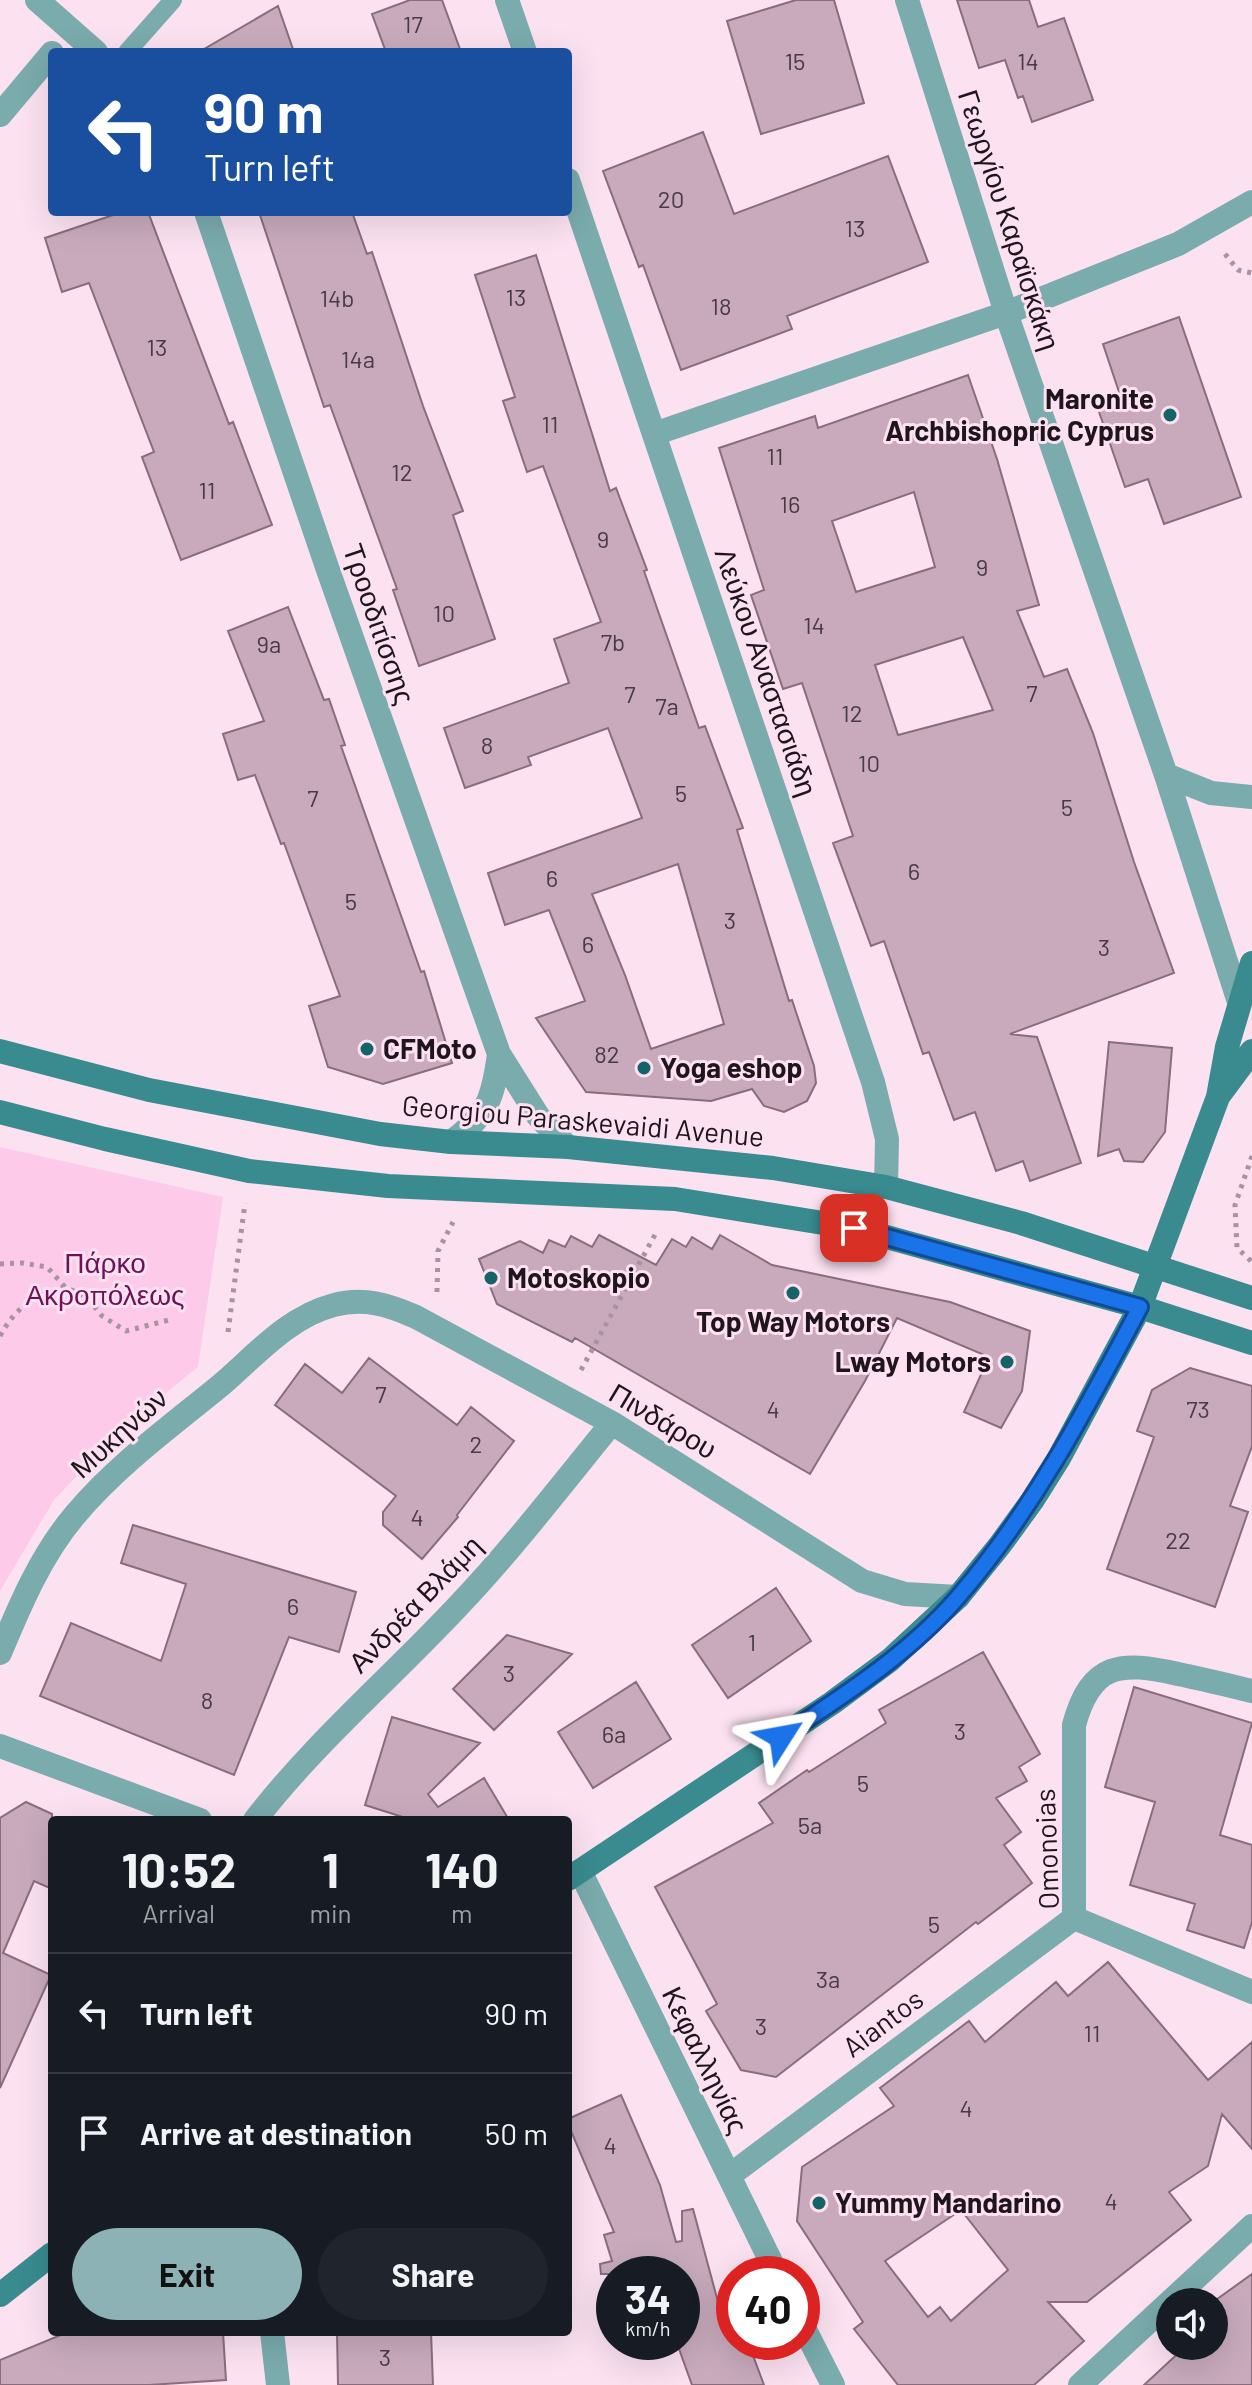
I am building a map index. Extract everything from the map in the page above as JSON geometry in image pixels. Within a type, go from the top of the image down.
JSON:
[{"type":"main road","points":[[574,1875],[832,1703],[890,1660],[958,1597],[1039,1490],[1140,1307],[1157,1266],[1218,1097],[1239,1002],[1252,963]]},
{"type":"main road","name":"Georgiou Paraskevaidi Avenue","points":[[0,1051],[149,1090],[380,1134],[451,1142],[568,1147],[773,1168],[886,1187],[1021,1223],[1252,1298]]},
{"type":"main road","points":[[1218,1097],[1252,1051]]},
{"type":"main road","points":[[0,1112],[249,1171],[388,1186],[675,1199],[854,1228],[1140,1307],[1252,1343]]},
{"type":"main road","points":[[0,2295],[48,2257]]},
{"type":"street","points":[[37,0],[91,48]]},
{"type":"street","points":[[507,0],[524,48]]},
{"type":"street","name":"Γεωργίου Καραϊσκάκη","points":[[907,0],[1006,313],[1166,775],[1239,1002]]},
{"type":"street","points":[[57,48],[71,30]]},
{"type":"street","points":[[0,115],[48,59]]},
{"type":"street","name":"Λεύκου Αναστασιάδη","points":[[572,192],[877,1095],[887,1139],[886,1187]]},
{"type":"street","points":[[654,434],[1006,313],[1178,244],[1252,202]]},
{"type":"street","name":"Τροοδιτίσσης","points":[[207,216],[499,1054],[538,1116],[568,1147]]},
{"type":"street","points":[[1166,775],[1211,793],[1252,797]]},
{"type":"street","points":[[451,1142],[484,1113],[494,1090],[499,1054]]},
{"type":"street","name":"Πινδάρου","points":[[332,1305],[359,1300],[386,1304],[437,1328],[612,1423],[862,1581],[905,1594],[958,1597]]},
{"type":"street","name":"Μυκηνών","points":[[0,1653],[26,1591],[74,1515],[123,1465],[287,1326],[332,1305]]},
{"type":"street","name":"Ανδρέα Βλάμη","points":[[258,1816],[319,1747],[460,1604],[612,1423]]},
{"type":"street","name":"Omonoias","points":[[1252,1691],[1146,1666],[1126,1665],[1106,1672],[1089,1689],[1079,1706],[1074,1725],[1074,1918],[1252,1992]]},
{"type":"street","points":[[0,1746],[189,1816]]},
{"type":"street","name":"Κεφαλληνίας","points":[[574,1875],[768,2256]]},
{"type":"street","name":"Aiantos","points":[[729,2176],[1074,1918]]},
{"type":"street","points":[[1080,2385],[1252,2226]]},
{"type":"street","points":[[272,2336],[278,2385]]},
{"type":"street","points":[[820,2359],[833,2385]]},
{"type":"lane","points":[[131,48],[173,0]]},
{"type":"path","points":[[1252,1156],[1235,1205],[1237,1248],[1252,1262]]},
{"type":"path","points":[[221,1385],[249,1171]]},
{"type":"path","points":[[437,1328],[438,1251],[471,1189]]},
{"type":"path","points":[[566,1398],[675,1199]]},
{"type":"path","points":[[0,1264],[47,1267],[65,1287],[87,1297],[102,1316],[126,1331],[169,1320]]},
{"type":"path","points":[[0,1336],[32,1298],[65,1287]]},
{"type":"green space","name":"Πάρκο Ακροπόλεως","points":[[0,1147],[223,1197],[198,1367],[121,1429],[54,1500],[0,1591]]},
{"type":"building","points":[[410,0],[442,0],[460,48],[385,48],[372,14]]},
{"type":"building","points":[[796,0],[834,0],[864,103],[761,134],[727,21]]},
{"type":"building","points":[[957,0],[1029,0],[1038,27],[1064,18],[1093,100],[1032,122],[1023,96],[1018,98],[1005,60],[979,68]]},
{"type":"building","points":[[278,6],[293,48],[206,48]]},
{"type":"building","points":[[703,132],[734,214],[888,156],[928,262],[787,316],[792,329],[681,370],[643,265],[639,267],[603,171]]},
{"type":"building","points":[[110,216],[150,216],[229,424],[233,422],[272,525],[181,560],[142,457],[154,452],[89,283],[62,292],[45,238]]},
{"type":"building","points":[[260,216],[353,216],[367,254],[372,252],[423,406],[463,511],[453,515],[495,639],[419,666],[393,590],[397,589],[330,405],[324,407]]},
{"type":"building","points":[[536,255],[610,491],[616,488],[647,570],[644,571],[699,728],[705,726],[743,828],[737,830],[789,1001],[792,1000],[814,1066],[816,1083],[807,1101],[784,1112],[764,1106],[752,1089],[711,1101],[586,1092],[536,1018],[585,1001],[549,910],[505,925],[488,873],[642,818],[608,728],[528,757],[531,765],[465,788],[444,728],[569,683],[554,639],[601,622],[543,466],[527,472],[503,401],[515,397],[475,275]],"holes":[[[678,864],[724,1024],[651,1049],[592,894]]]},
{"type":"building","points":[[1179,317],[1241,497],[1164,524],[1148,479],[1125,487],[1098,409],[1122,401],[1103,344]]},
{"type":"building","points":[[968,375],[997,459],[1039,605],[1017,611],[1044,677],[1067,669],[1093,733],[1134,862],[1174,973],[1010,1034],[1037,1037],[1081,1163],[1030,1181],[1023,1161],[996,1171],[975,1112],[954,1120],[929,1052],[923,1054],[884,941],[871,946],[833,843],[853,836],[802,683],[783,689],[751,595],[764,590],[719,448],[815,416],[818,428]],"holes":[[[914,492],[935,567],[856,592],[832,521]],[[963,637],[993,710],[898,735],[875,665]]]},
{"type":"building","points":[[288,607],[324,700],[329,699],[345,745],[341,746],[421,972],[424,971],[452,1063],[383,1084],[328,1067],[309,1006],[340,996],[284,843],[281,844],[255,775],[238,780],[223,734],[264,721],[228,631]]},
{"type":"building","points":[[1109,1042],[1172,1048],[1165,1132],[1143,1162],[1124,1161],[1119,1149],[1098,1156]]},
{"type":"building","points":[[599,1235],[656,1265],[672,1239],[686,1247],[692,1237],[712,1249],[720,1235],[772,1265],[950,1302],[1030,1331],[1022,1391],[1001,1428],[964,1412],[989,1357],[897,1318],[865,1381],[810,1474],[575,1338],[572,1342],[497,1304],[479,1259],[520,1241],[543,1253],[549,1240],[565,1247],[571,1236],[592,1247]]},
{"type":"building","points":[[369,1358],[457,1425],[471,1407],[514,1441],[458,1517],[422,1559],[383,1525],[383,1512],[396,1496],[275,1405],[305,1364],[342,1393]]},
{"type":"building","points":[[1190,1368],[1252,1386],[1252,1446],[1230,1506],[1248,1512],[1215,1607],[1107,1569],[1154,1437],[1137,1431],[1152,1390]]},
{"type":"building","points":[[133,1525],[356,1592],[339,1652],[289,1637],[234,1775],[40,1696],[71,1623],[161,1661],[186,1584],[121,1563]]},
{"type":"building","points":[[776,1588],[811,1641],[728,1698],[692,1645]]},
{"type":"building","points":[[507,1635],[572,1654],[494,1730],[453,1689]]},
{"type":"building","points":[[983,1652],[1040,1754],[1019,1767],[1027,1781],[996,1798],[1021,1832],[1004,1845],[1032,1883],[978,1924],[976,1922],[776,2077],[741,2070],[706,2011],[717,2004],[655,1887],[773,1823],[759,1803],[886,1723],[879,1710]]},
{"type":"building","points":[[636,1682],[671,1739],[593,1788],[558,1732]]},
{"type":"building","points":[[1134,1687],[1252,1723],[1220,1835],[1252,1845],[1252,1922],[1244,1948],[1187,1930],[1195,1904],[1130,1885],[1155,1802],[1105,1787]]},
{"type":"building","points":[[392,1717],[480,1743],[428,1794],[438,1807],[484,1778],[507,1816],[399,1816],[365,1805]]},
{"type":"building","points":[[26,1802],[52,1814],[48,1816],[48,1887],[34,1881],[3,1953],[48,1974],[48,1982],[0,2088],[0,1818]]},
{"type":"building","points":[[1108,1962],[1208,2080],[1252,2042],[1252,2149],[1222,2114],[1208,2166],[1169,2192],[1191,2220],[1087,2302],[1048,2302],[1084,2341],[1034,2385],[898,2385],[854,2329],[863,2322],[797,2221],[802,2167],[894,2106],[880,2088],[969,2021],[985,2042],[1056,1982],[1068,1996]],"holes":[[[961,2210],[1008,2270],[951,2321],[940,2307],[928,2317],[885,2261]]]},
{"type":"building","points":[[621,2095],[660,2185],[676,2242],[682,2241],[682,2211],[693,2209],[716,2295],[716,2360],[755,2360],[764,2385],[692,2385],[683,2360],[700,2360],[700,2256],[610,2256],[604,2235],[614,2232],[572,2133],[572,2117]]},
{"type":"building","points":[[1252,2274],[1252,2385],[1144,2385],[1171,2360],[1228,2360],[1228,2291]]},
{"type":"building","points":[[58,2336],[223,2336],[226,2380],[149,2385],[0,2385],[0,2360]]},
{"type":"building","points":[[337,2336],[431,2336],[433,2385],[338,2385]]},
{"type":"place","name":"Maronite Archbishopric Cyprus","points":[[1170,415]]},
{"type":"place","name":"CFMoto","points":[[367,1049]]},
{"type":"place","name":"Yoga eshop","points":[[644,1068]]},
{"type":"place","name":"Motoskopio","points":[[491,1278]]},
{"type":"place","name":"Top Way Motors","points":[[793,1293]]},
{"type":"place","name":"Lway Motors","points":[[1007,1362]]},
{"type":"place","name":"Yummy Mandarino","points":[[819,2203]]},
{"type":"route","points":[[781,1737],[890,1660],[958,1597],[1032,1501],[1140,1307],[854,1228]]}]
